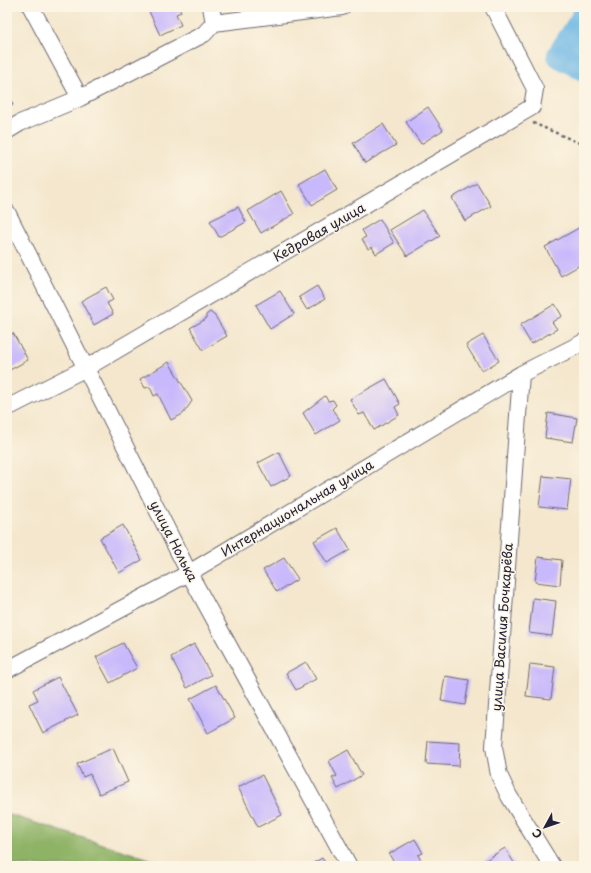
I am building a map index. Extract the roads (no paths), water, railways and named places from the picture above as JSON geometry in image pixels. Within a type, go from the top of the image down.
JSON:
[{"type":"street","points":[[31,7],[80,98]]},
{"type":"street","points":[[211,7],[214,23]]},
{"type":"street","points":[[7,131],[20,123],[80,98],[204,34],[214,23],[342,7]]},
{"type":"street","name":"Кедровая улица","points":[[7,408],[86,368],[518,117],[532,107],[535,89],[493,7]]},
{"type":"street","name":"улица Нолька","points":[[7,212],[189,573],[350,866]]},
{"type":"street","name":"Интернациональная улица","points":[[7,670],[189,573],[521,374],[584,342]]},
{"type":"street","name":"улица Василия Бочкарёва","points":[[521,374],[494,747],[499,775],[509,796],[552,866]]},
{"type":"waterway","points":[[584,18],[560,55],[584,68]]}]
